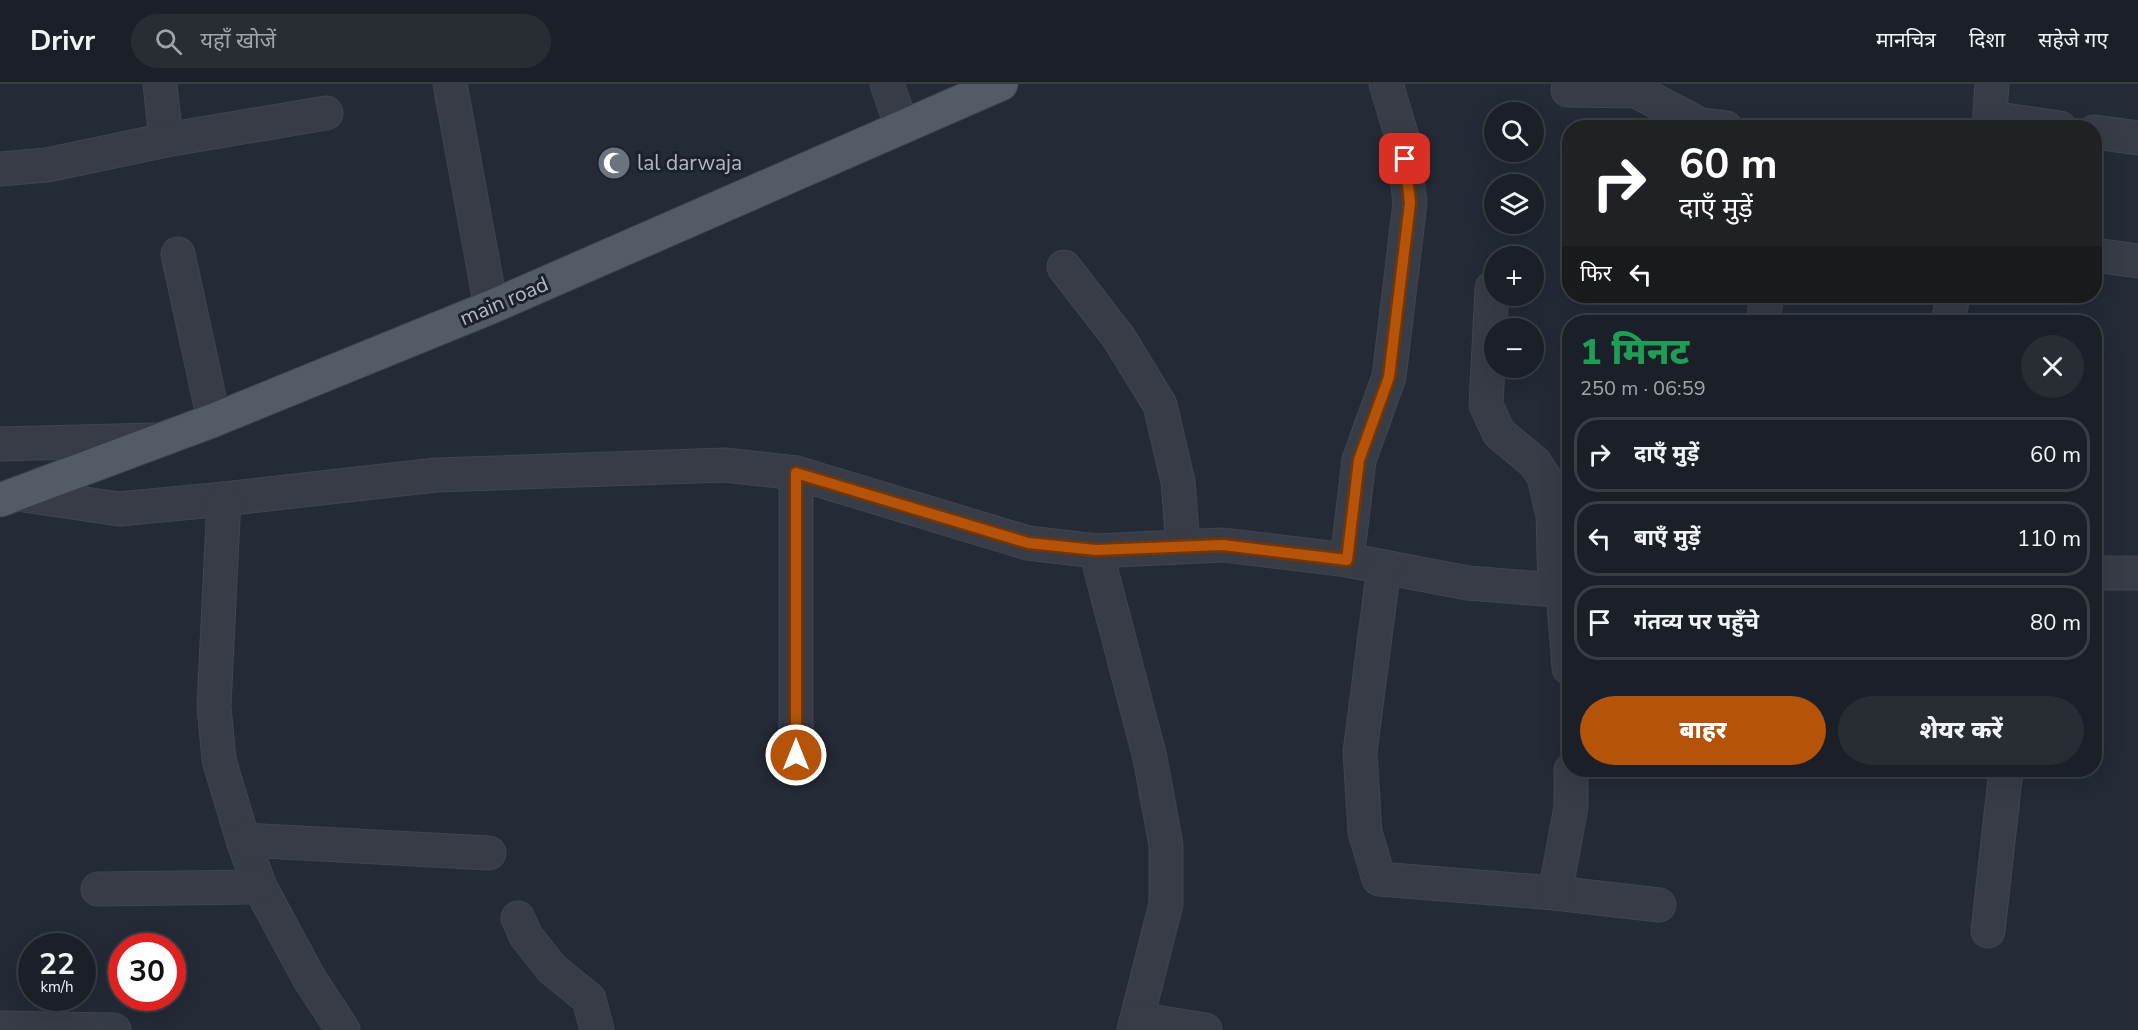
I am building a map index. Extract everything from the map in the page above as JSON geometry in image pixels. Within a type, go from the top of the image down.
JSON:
[{"type":"main road","name":"main road","points":[[8,497],[214,420],[491,307],[1001,84]]},
{"type":"street","points":[[160,84],[166,140]]},
{"type":"street","points":[[450,84],[491,307]]},
{"type":"street","points":[[887,84],[902,127]]},
{"type":"street","points":[[1347,560],[1359,460],[1389,377],[1410,203],[1402,137],[1386,84]]},
{"type":"street","points":[[1990,120],[1992,84]]},
{"type":"street","points":[[1568,90],[1636,91],[1673,96],[1696,120]]},
{"type":"street","points":[[0,169],[47,165],[166,140],[326,112]]},
{"type":"street","points":[[2102,133],[2138,138]]},
{"type":"street","points":[[178,254],[214,420]]},
{"type":"street","points":[[2102,256],[2138,261]]},
{"type":"street","points":[[1064,267],[1119,338],[1160,405],[1178,482],[1183,546]]},
{"type":"street","points":[[8,497],[119,509],[436,475],[725,465],[796,473],[1028,543],[1096,550],[1223,545],[1347,560],[1468,583],[1562,591],[1553,515],[1544,477],[1535,463],[1499,433],[1486,405],[1491,306]]},
{"type":"street","points":[[0,444],[160,440]]},
{"type":"street","points":[[796,473],[796,755]]},
{"type":"street","points":[[224,499],[214,706],[219,760],[260,887],[309,978],[343,1030]]},
{"type":"street","points":[[1096,550],[1150,758],[1166,845],[1166,904],[1136,1024],[1204,1030]]},
{"type":"street","points":[[1384,567],[1360,752],[1365,832],[1379,879],[1555,893],[1659,905]]},
{"type":"street","points":[[2102,573],[2138,573]]},
{"type":"street","points":[[1555,893],[1571,807],[1571,777]]},
{"type":"street","points":[[1988,931],[2005,777]]},
{"type":"street","points":[[243,840],[489,853]]},
{"type":"street","points":[[98,889],[260,887]]},
{"type":"street","points":[[518,918],[526,936],[552,969],[589,999],[597,1030]]},
{"type":"street","points":[[0,1028],[114,1030]]},
{"type":"place","name":"lal darwaja","points":[[614,163]]},
{"type":"route","points":[[796,755],[796,473],[1028,543],[1096,550],[1223,545],[1347,560],[1359,460],[1389,377],[1410,203],[1405,159]]}]
